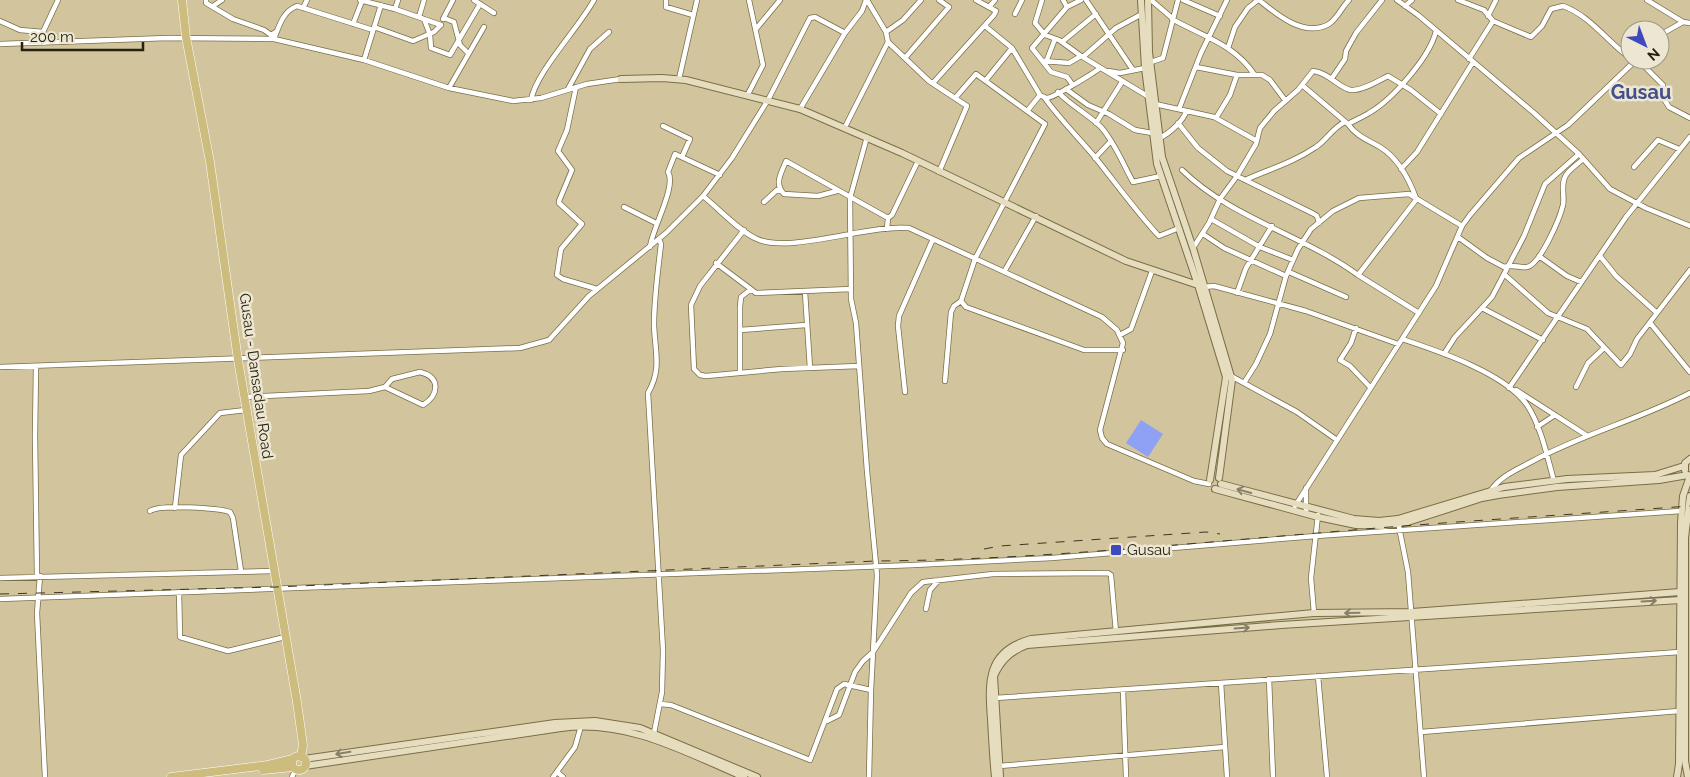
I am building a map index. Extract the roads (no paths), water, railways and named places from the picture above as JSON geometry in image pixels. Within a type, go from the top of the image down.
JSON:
[{"type":"main road","name":"Gusau - Dansadau Road","points":[[182,0],[186,37],[210,162],[246,410],[303,745],[299,763]]},
{"type":"main road","points":[[171,777],[299,763]]},
{"type":"main road","points":[[211,777],[299,763]]},
{"type":"street","points":[[44,43],[43,32],[58,0]]},
{"type":"street","points":[[206,0],[206,3],[233,19],[264,30],[270,35],[277,31]]},
{"type":"street","points":[[213,6],[222,0]]},
{"type":"street","points":[[303,8],[307,0]]},
{"type":"street","points":[[353,24],[361,0],[373,1],[441,25]]},
{"type":"street","points":[[395,9],[398,0]]},
{"type":"street","points":[[424,0],[421,18],[430,34],[432,49],[448,56],[452,54],[480,4]]},
{"type":"street","points":[[274,39],[281,21],[291,8],[297,6],[412,41],[430,34],[441,25],[453,0]]},
{"type":"street","points":[[474,0],[494,12]]},
{"type":"street","points":[[531,100],[533,90],[540,77],[585,17],[594,0]]},
{"type":"street","points":[[666,0],[666,7],[692,14]]},
{"type":"street","points":[[679,79],[696,0]]},
{"type":"street","points":[[748,94],[763,65],[749,0]]},
{"type":"street","points":[[756,29],[780,0]]},
{"type":"street","points":[[867,0],[886,32],[888,42],[933,83],[956,97],[967,108],[939,172]]},
{"type":"street","points":[[800,109],[845,33],[862,11],[867,0]]},
{"type":"street","points":[[886,32],[903,20],[921,0]]},
{"type":"street","points":[[905,58],[949,7],[939,0]]},
{"type":"street","points":[[933,83],[985,26],[996,11],[976,0]]},
{"type":"street","points":[[989,7],[995,0]]},
{"type":"street","points":[[1015,14],[1022,0]]},
{"type":"street","points":[[1042,0],[1035,24],[1045,34],[1062,42],[1082,57],[1149,97]]},
{"type":"street","points":[[1063,0],[1068,7]]},
{"type":"street","points":[[1072,84],[1067,77],[1051,72],[1045,61],[1032,48],[1068,7],[1081,0]]},
{"type":"street","points":[[1141,0],[1145,68],[1152,133],[1161,176],[1231,376],[1220,481]]},
{"type":"street","points":[[1149,0],[1172,18],[1210,36],[1244,59],[1254,74]]},
{"type":"street","points":[[1149,0],[1150,62],[1159,138],[1165,169],[1192,248],[1226,377],[1211,484]]},
{"type":"street","points":[[1150,62],[1163,58],[1178,0]]},
{"type":"street","points":[[1183,0],[1190,1],[1220,16]]},
{"type":"street","points":[[1179,109],[1227,0]]},
{"type":"street","points":[[1228,48],[1235,27],[1247,10],[1259,0],[1275,14],[1305,28],[1328,24],[1349,0]]},
{"type":"street","points":[[1332,78],[1345,59],[1346,52],[1356,33],[1382,0]]},
{"type":"street","points":[[1397,0],[1556,133],[1610,189],[1635,204],[1690,226]]},
{"type":"street","points":[[1405,6],[1412,0]]},
{"type":"street","points":[[1458,0],[1484,10],[1493,21],[1531,37],[1542,26],[1551,9],[1563,6],[1600,31],[1620,50]]},
{"type":"street","points":[[1488,16],[1496,0]]},
{"type":"street","points":[[1563,6],[1566,0]]},
{"type":"street","points":[[1647,0],[1683,22],[1690,23]]},
{"type":"street","points":[[1089,1],[1133,70]]},
{"type":"street","points":[[364,60],[381,5]]},
{"type":"street","points":[[1062,42],[1096,14]]},
{"type":"street","points":[[1045,61],[1069,63],[1082,57],[1110,33],[1142,14]]},
{"type":"street","points":[[0,367],[238,360],[528,346],[549,340],[574,310],[650,247],[703,196],[720,175],[768,100],[810,18],[815,17],[845,33]]},
{"type":"street","points":[[444,18],[454,22],[462,48],[468,54]]},
{"type":"street","points":[[1401,169],[1417,152],[1441,114],[1493,21]]},
{"type":"street","points":[[0,22],[26,32],[43,32]]},
{"type":"street","points":[[1670,29],[1683,22]]},
{"type":"street","points":[[985,26],[1012,48],[1042,96],[1095,158],[1120,192],[1157,234],[1159,236],[1179,228]]},
{"type":"street","points":[[450,88],[484,27]]},
{"type":"street","points":[[1245,180],[1299,158],[1317,146],[1333,129],[1368,114],[1402,84],[1429,49],[1436,31]]},
{"type":"street","points":[[568,88],[590,49],[609,32]]},
{"type":"street","points":[[0,44],[186,37],[274,39],[364,60],[450,88],[500,100],[518,101],[531,100],[568,88],[600,81],[679,79],[748,94],[800,109],[845,127],[1036,216],[1107,252],[1152,271],[1201,286],[1214,286],[1306,311],[1398,344]]},
{"type":"street","points":[[1045,61],[1055,39]]},
{"type":"street","points":[[845,127],[888,42]]},
{"type":"street","points":[[986,80],[1012,48]]},
{"type":"street","points":[[1196,67],[1237,75],[1254,74],[1270,80],[1285,100]]},
{"type":"street","points":[[1042,96],[1047,98],[1072,84],[1089,78],[1102,69],[1120,73],[1145,68]]},
{"type":"street","points":[[1294,510],[1296,503],[1436,286],[1462,226],[1519,158],[1568,125],[1624,70]]},
{"type":"street","points":[[1646,70],[1663,84],[1662,96],[1669,107],[1690,118]]},
{"type":"street","points":[[1192,248],[1203,234],[1220,199],[1237,176],[1257,141],[1260,128],[1313,71],[1332,78],[1347,89],[1354,90],[1388,76],[1402,84],[1441,114]]},
{"type":"street","points":[[945,381],[951,312],[954,306],[961,301],[975,259],[1045,127],[1042,120],[976,74],[956,97]]},
{"type":"street","points":[[1216,118],[1230,95],[1237,75]]},
{"type":"street","points":[[1096,123],[1122,82]]},
{"type":"street","points":[[1302,85],[1347,123],[1353,132],[1385,151],[1408,179],[1416,200]]},
{"type":"street","points":[[576,87],[567,130],[558,151],[572,168],[559,204],[582,224],[561,249],[557,275],[563,279],[596,290]]},
{"type":"street","points":[[1066,89],[1081,101],[1136,130],[1152,133]]},
{"type":"street","points":[[1058,92],[1074,108],[1096,123],[1111,141],[1133,182],[1161,176]]},
{"type":"street","points":[[1028,110],[1042,96]]},
{"type":"street","points":[[1155,104],[1216,118],[1257,141]]},
{"type":"street","points":[[1159,138],[1165,136],[1186,112]]},
{"type":"street","points":[[1178,123],[1198,148],[1237,176],[1314,214],[1319,222]]},
{"type":"street","points":[[663,126],[690,139],[682,157]]},
{"type":"street","points":[[867,136],[850,198],[850,234],[851,289],[856,323],[867,471],[877,567],[869,777]]},
{"type":"street","points":[[1510,387],[1635,204],[1690,137]]},
{"type":"street","points":[[1634,167],[1658,140],[1679,149]]},
{"type":"street","points":[[1095,158],[1111,141]]},
{"type":"street","points":[[650,247],[656,223],[668,192],[671,178],[668,172],[675,154],[720,175]]},
{"type":"street","points":[[1444,354],[1455,337],[1492,298],[1511,264],[1545,184],[1578,154]]},
{"type":"street","points":[[1458,237],[1504,267],[1511,264],[1527,267],[1539,256],[1563,204],[1562,189],[1566,176],[1583,159]]},
{"type":"street","points":[[781,191],[777,182],[786,161],[888,218]]},
{"type":"street","points":[[887,229],[888,218],[892,215],[918,161]]},
{"type":"street","points":[[1182,170],[1197,185],[1220,199],[1303,242],[1419,313]]},
{"type":"street","points":[[764,202],[776,190],[784,194],[818,196],[837,190]]},
{"type":"street","points":[[1244,383],[1263,349],[1293,260],[1311,229],[1319,222],[1359,198],[1410,194],[1416,200],[1462,226]]},
{"type":"street","points":[[703,196],[754,238],[769,242],[802,241],[887,229],[909,228],[1102,317],[1120,335],[1123,350],[1100,430],[1102,438],[1107,444],[1194,482],[1211,484],[1306,514],[1356,525],[1682,512]]},
{"type":"street","points":[[1358,275],[1416,200]]},
{"type":"street","points":[[624,207],[656,223]]},
{"type":"street","points":[[1004,272],[1036,216]]},
{"type":"street","points":[[1211,220],[1260,247],[1293,260]]},
{"type":"street","points":[[1237,293],[1251,260],[1272,226]]},
{"type":"street","points":[[744,230],[716,263],[700,286],[691,305],[694,368],[700,375],[706,376],[859,366]]},
{"type":"street","points":[[1203,234],[1224,248],[1251,260],[1346,297]]},
{"type":"street","points":[[654,733],[660,704],[663,650],[648,393],[657,375],[654,326],[656,284],[661,244],[659,239]]},
{"type":"street","points":[[904,392],[898,326],[899,316],[932,239]]},
{"type":"street","points":[[1539,256],[1567,276],[1581,282]]},
{"type":"street","points":[[1600,256],[1616,276],[1657,313]]},
{"type":"street","points":[[716,263],[750,290],[765,294],[851,289]]},
{"type":"street","points":[[1505,275],[1536,304],[1557,318],[1587,329],[1622,365],[1637,339],[1651,324],[1657,313],[1690,270]]},
{"type":"street","points":[[1120,335],[1131,329],[1152,271]]},
{"type":"street","points":[[740,373],[741,297],[750,290]]},
{"type":"street","points":[[805,292],[810,368]]},
{"type":"street","points":[[961,301],[966,306],[1084,350],[1123,350]]},
{"type":"street","points":[[1482,308],[1543,340]]},
{"type":"street","points":[[1651,324],[1689,369]]},
{"type":"street","points":[[740,330],[806,325]]},
{"type":"street","points":[[1356,328],[1340,360],[1350,366],[1370,387]]},
{"type":"street","points":[[1402,339],[1444,354],[1480,370],[1586,435]]},
{"type":"street","points":[[1576,386],[1588,363],[1604,348]]},
{"type":"street","points":[[36,366],[40,597],[37,620],[44,777]]},
{"type":"street","points":[[244,397],[369,391],[385,387],[392,379],[420,372],[427,374],[433,381],[436,394],[423,405],[385,387]]},
{"type":"street","points":[[1231,376],[1297,412],[1337,440]]},
{"type":"street","points":[[1510,387],[1526,404],[1537,427],[1554,481]]},
{"type":"street","points":[[1490,490],[1505,476],[1546,454],[1586,435],[1646,414],[1690,393]]},
{"type":"street","points":[[175,508],[181,455],[220,413],[246,410]]},
{"type":"street","points":[[1537,427],[1554,415]]},
{"type":"street","points":[[1211,484],[1215,477],[1220,481],[1365,521],[1399,524],[1490,490],[1554,481],[1655,475],[1684,466],[1690,459]]},
{"type":"street","points":[[1677,777],[1682,512],[1683,496],[1689,476],[1684,466]]},
{"type":"street","points":[[0,599],[877,567],[1061,557],[1316,536],[1399,524],[1498,495],[1557,487],[1689,476]]},
{"type":"street","points":[[1211,484],[1220,481]]},
{"type":"street","points":[[1306,488],[1308,506],[1306,514]]},
{"type":"street","points":[[1688,777],[1685,760],[1688,517],[1690,496]]},
{"type":"street","points":[[150,511],[157,508],[175,508],[226,511],[232,515],[241,571]]},
{"type":"street","points":[[1314,613],[1311,578],[1319,509]]},
{"type":"street","points":[[1399,524],[1408,572],[1424,777]]},
{"type":"street","points":[[0,578],[273,571]]},
{"type":"street","points":[[827,721],[840,715],[858,668],[873,652],[911,593],[923,582],[994,574],[1108,573],[1111,575],[1116,632]]},
{"type":"street","points":[[926,609],[930,590],[940,579]]},
{"type":"street","points":[[179,592],[180,638],[228,651],[285,638]]},
{"type":"street","points":[[995,777],[989,691],[992,670],[1002,655],[1014,645],[1031,639],[1045,640],[1412,614],[1680,592]]},
{"type":"street","points":[[1000,777],[994,676],[1003,661],[1019,648],[1045,640],[1314,613],[1412,614],[1680,600]]},
{"type":"street","points":[[995,698],[1680,652]]},
{"type":"street","points":[[1318,676],[1327,777]]},
{"type":"street","points":[[1269,680],[1273,777]]},
{"type":"street","points":[[1221,683],[1227,777]]},
{"type":"street","points":[[660,704],[672,705],[808,760],[812,759],[837,689],[844,684],[871,690]]},
{"type":"street","points":[[1123,690],[1126,777]]},
{"type":"street","points":[[1421,732],[1679,711]]},
{"type":"street","points":[[292,777],[299,763],[384,753],[578,721],[624,724],[654,733],[757,777]]},
{"type":"street","points":[[480,738],[581,726],[603,726],[643,735],[744,777]]},
{"type":"street","points":[[563,777],[555,775],[575,747],[581,726]]},
{"type":"street","points":[[999,766],[1224,747]]},
{"type":"railway","points":[[0,594],[276,587],[876,561],[987,558],[1097,551],[1411,525],[1690,506]]},
{"type":"railway","points":[[984,549],[1000,546],[1206,532],[1220,534]]},
{"type":"place","name":"Gusau","points":[[1116,550]]},
{"type":"district","name":"Gusau","points":[[1641,92]]}]
